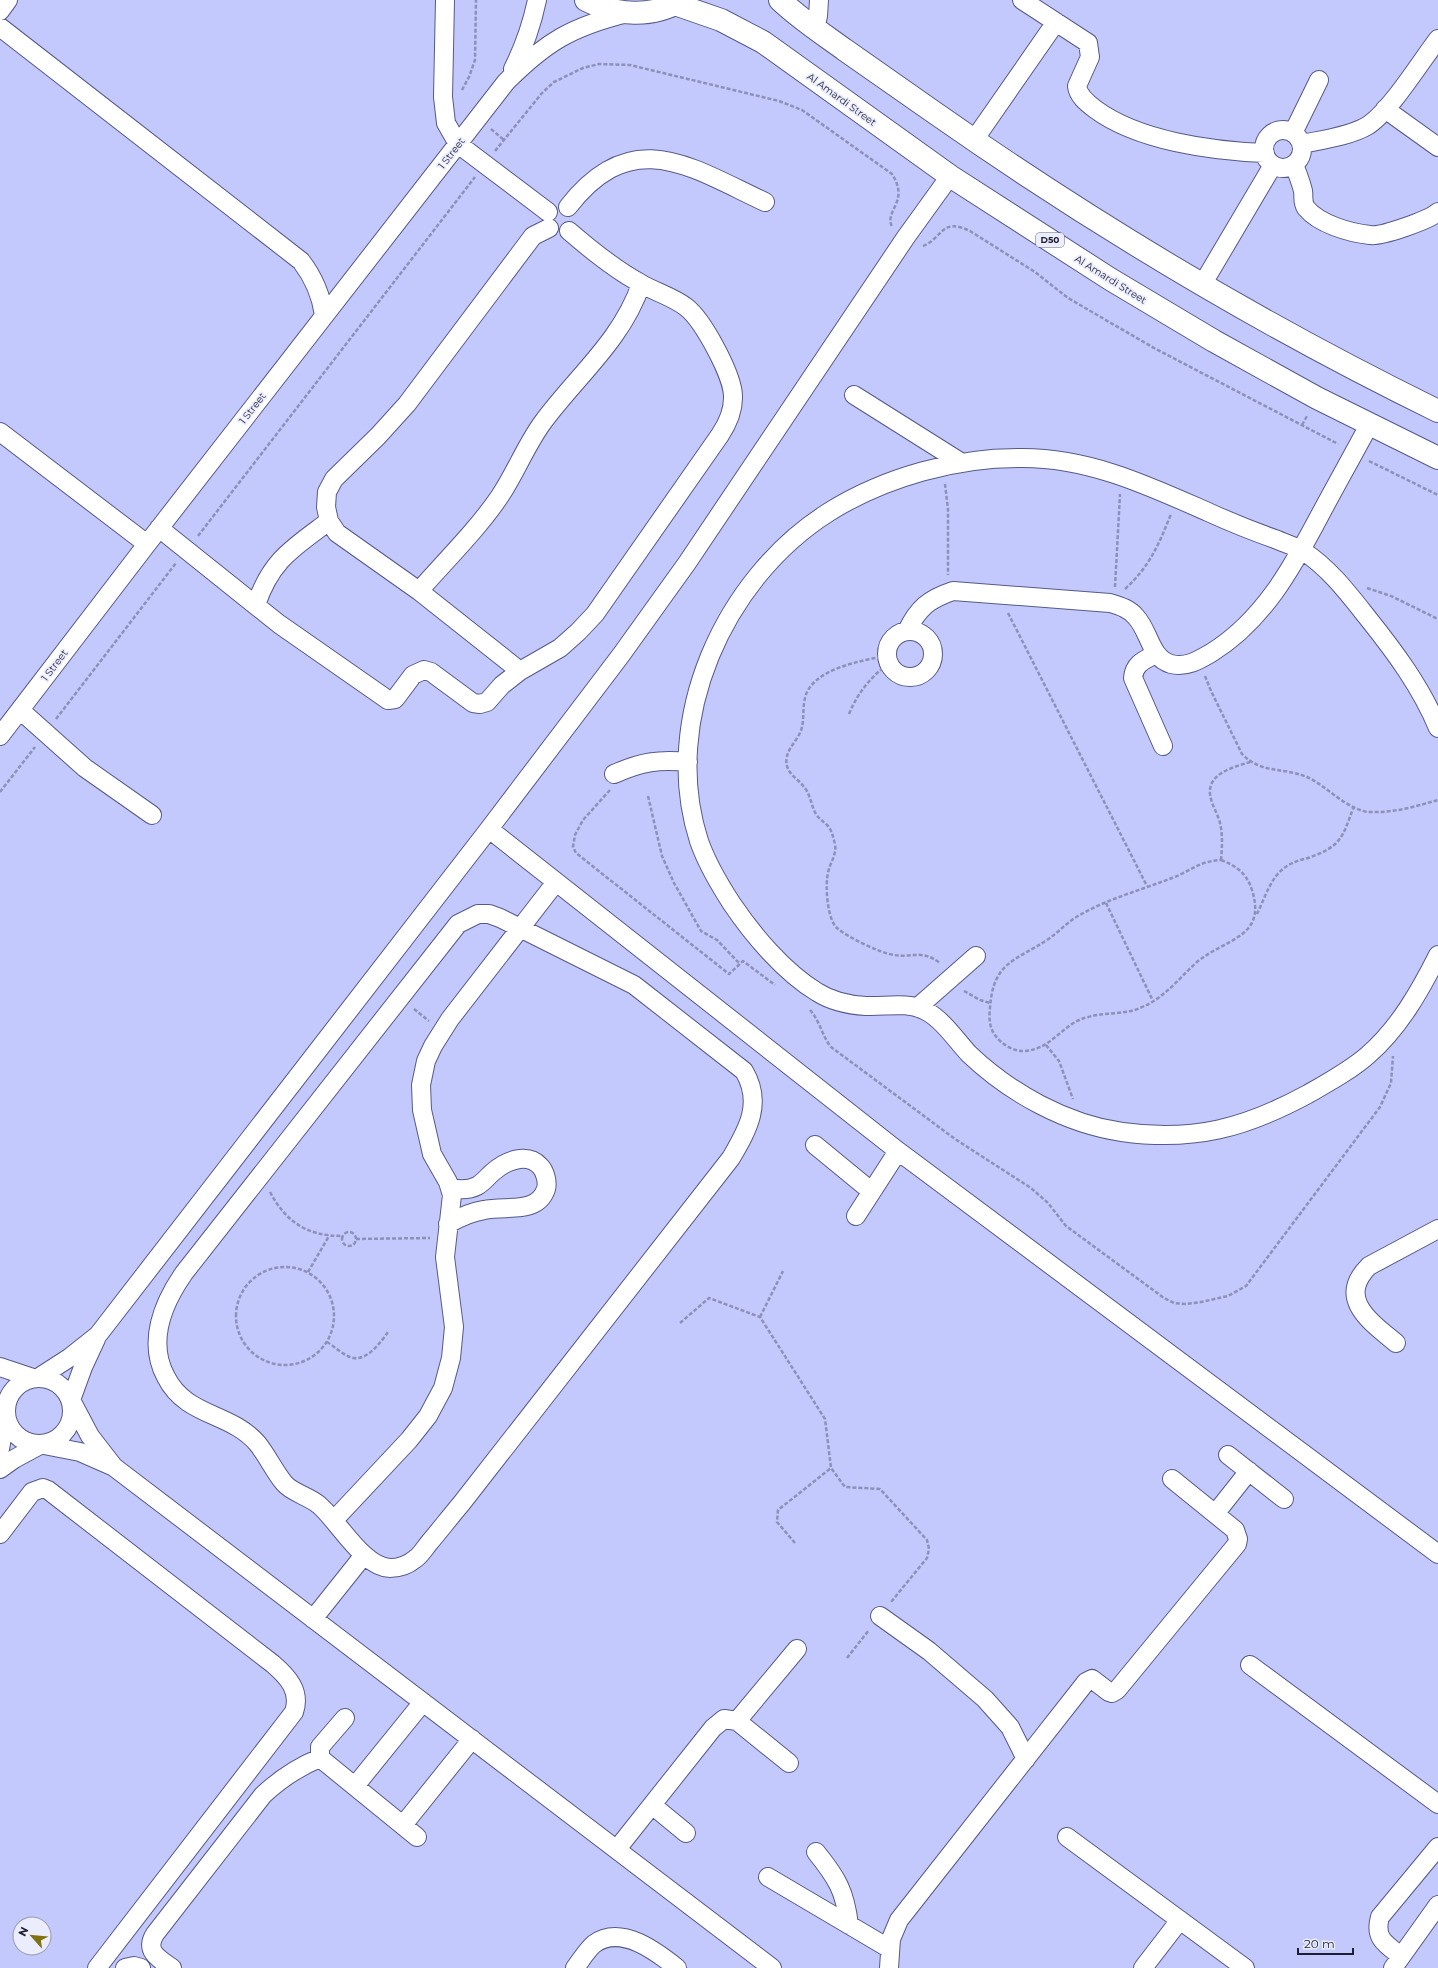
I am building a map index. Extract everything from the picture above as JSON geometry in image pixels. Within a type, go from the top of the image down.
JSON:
[{"type":"main road","points":[[586,0],[600,7],[628,13],[654,11],[679,2]]},
{"type":"main road","points":[[780,0],[815,28],[974,140],[1087,215],[1202,285],[1363,375],[1438,411]]},
{"type":"main road","name":"Al Amardi Street","points":[[679,2],[721,20],[763,42],[950,176],[1110,279],[1214,341],[1369,425],[1438,458]]},
{"type":"street","points":[[0,11],[8,0]]},
{"type":"street","points":[[445,0],[443,97],[446,123],[458,144],[485,164],[549,220],[558,233],[569,231],[575,221],[575,216],[568,207],[557,205],[549,220],[533,236],[407,404],[378,436],[334,479],[327,492],[326,507],[329,521],[337,533],[419,591],[520,671]]},
{"type":"street","name":"1 Street","points":[[506,82],[522,51],[533,18],[537,0]]},
{"type":"street","points":[[815,28],[818,16],[819,0]]},
{"type":"street","points":[[1022,0],[1088,43],[1090,57],[1076,86],[1082,97],[1101,113],[1136,130],[1178,142],[1269,159],[1280,168],[1294,164],[1300,159],[1298,139],[1319,80]]},
{"type":"street","name":"1 Street","points":[[0,736],[159,528],[506,82],[531,57],[560,37],[593,22],[628,13]]},
{"type":"street","points":[[974,140],[1056,22]]},
{"type":"street","points":[[0,27],[301,261],[313,277],[321,295],[324,315]]},
{"type":"street","points":[[1202,285],[1269,159],[1264,146],[1272,133],[1279,130],[1298,139],[1358,130],[1374,122],[1386,109],[1438,39]]},
{"type":"street","points":[[1386,109],[1438,147]]},
{"type":"street","points":[[568,207],[581,190],[597,176],[616,166],[636,159],[671,161],[687,166],[765,202]]},
{"type":"street","points":[[1294,164],[1303,192],[1303,202],[1306,208],[1321,221],[1338,228],[1371,236],[1417,223],[1433,216],[1438,212]]},
{"type":"street","points":[[0,1469],[14,1459],[61,1437],[67,1430],[73,1412],[71,1401],[83,1367],[98,1335],[617,661],[687,563],[906,237],[950,176]]},
{"type":"street","points":[[159,528],[279,624],[390,700],[397,697],[416,672],[424,670],[431,672],[473,703],[480,704],[487,702],[502,685],[520,671],[560,648],[595,614],[728,423],[732,410],[733,396],[731,383],[706,332],[696,316],[676,300],[641,284],[618,270],[569,231]]},
{"type":"street","points":[[419,591],[488,513],[500,496],[543,422],[618,332],[635,301],[641,284]]},
{"type":"street","points":[[854,395],[962,463]]},
{"type":"street","points":[[907,631],[914,617],[925,605],[938,596],[947,593],[970,591],[1113,601],[1136,616],[1144,627],[1156,654],[1163,660],[1181,666],[1190,664],[1223,646],[1260,613],[1275,593],[1302,550],[1369,425]]},
{"type":"street","points":[[0,432],[147,544]]},
{"type":"street","points":[[1438,728],[1430,708],[1407,669],[1339,582],[1302,550],[1121,476],[1090,466],[1058,460],[1026,458],[994,459],[962,463],[902,477],[863,493],[844,503],[826,514],[793,539],[763,569],[737,602],[717,639],[701,679],[691,720],[688,762],[690,802],[699,841],[715,878],[756,936],[782,963],[818,993],[841,1003],[865,1006],[909,1005],[918,1007],[935,1017],[971,1056],[1018,1092],[1044,1106],[1080,1121],[1114,1131],[1159,1136],[1204,1133],[1248,1122],[1290,1104],[1330,1082],[1368,1055],[1394,1028],[1422,988],[1438,955]]},
{"type":"street","points":[[256,605],[262,586],[272,569],[285,555],[329,521]]},
{"type":"street","points":[[907,631],[920,633],[931,643],[934,656],[928,669],[917,677],[904,677],[892,669],[888,659],[890,643],[895,637],[907,631]]},
{"type":"street","points":[[1156,654],[1138,665],[1134,671],[1133,678],[1163,746]]},
{"type":"street","points":[[20,710],[85,768],[152,815]]},
{"type":"street","points":[[614,774],[631,766],[649,761],[668,760],[688,762]]},
{"type":"street","points":[[489,829],[898,1152],[1438,1554]]},
{"type":"street","points":[[334,1520],[409,1440],[428,1416],[443,1388],[451,1358],[454,1327],[451,1296],[446,1277],[445,1257],[447,1231],[452,1203],[451,1188],[432,1154],[422,1110],[421,1085],[426,1061],[442,1031],[556,882]]},
{"type":"street","points":[[478,914],[489,914],[521,927],[634,985],[734,1062],[744,1071],[751,1083],[754,1096],[752,1110],[745,1132],[731,1158],[416,1559],[403,1566],[389,1568],[375,1564],[364,1555],[334,1520],[312,1500],[284,1484],[257,1443],[245,1432],[232,1422],[196,1409],[179,1396],[166,1378],[158,1357],[158,1335],[162,1312],[171,1292],[184,1273],[458,924],[467,918],[478,914]]},
{"type":"street","points":[[918,1007],[976,956]]},
{"type":"street","points":[[815,1145],[872,1191]]},
{"type":"street","points":[[856,1216],[898,1152]]},
{"type":"street","points":[[447,1231],[473,1212],[486,1209],[526,1207],[536,1204],[543,1196],[547,1186],[546,1175],[540,1166],[531,1160],[521,1159],[500,1166],[485,1181],[477,1186],[459,1190],[451,1188]]},
{"type":"street","points":[[1396,1343],[1363,1314],[1356,1300],[1357,1284],[1362,1274],[1369,1266],[1438,1229]]},
{"type":"street","points":[[0,1449],[4,1410],[10,1394],[16,1387],[36,1378],[69,1358],[98,1335]]},
{"type":"street","points":[[0,1367],[36,1378],[54,1381],[67,1393],[90,1436],[114,1467]]},
{"type":"street","points":[[4,1410],[8,1424],[24,1442],[80,1452],[114,1467],[772,1968]]},
{"type":"street","points":[[1228,1455],[1284,1499]]},
{"type":"street","points":[[1215,1514],[1249,1471]]},
{"type":"street","points":[[889,1968],[890,1949],[893,1934],[899,1920],[1087,1680],[1092,1679],[1112,1693],[1117,1690],[1234,1548],[1238,1539],[1236,1530],[1172,1479]]},
{"type":"street","points":[[0,1534],[32,1492],[43,1488],[48,1490],[273,1664],[287,1678],[296,1695],[297,1704],[294,1712],[97,1968]]},
{"type":"street","points":[[313,1618],[364,1555]]},
{"type":"street","points":[[880,1616],[929,1651],[985,1699],[1010,1728],[1026,1759]]},
{"type":"street","points":[[737,1721],[797,1649]]},
{"type":"street","points":[[1250,1665],[1438,1804]]},
{"type":"street","points":[[355,1786],[423,1702]]},
{"type":"street","points":[[320,1758],[320,1747],[345,1718]]},
{"type":"street","points":[[616,1850],[718,1722],[724,1719],[737,1721],[789,1763]]},
{"type":"street","points":[[403,1825],[472,1739]]},
{"type":"street","points":[[320,1758],[417,1836]]},
{"type":"street","points":[[172,1968],[151,1950],[150,1944],[155,1934],[263,1795],[280,1779],[299,1767],[320,1758]]},
{"type":"street","points":[[652,1805],[686,1833]]},
{"type":"street","points":[[1067,1837],[1245,1968]]},
{"type":"street","points":[[1438,1847],[1380,1917],[1378,1926],[1380,1936],[1397,1962],[1438,1906]]},
{"type":"street","points":[[816,1852],[834,1874],[842,1890],[847,1907],[849,1925]]},
{"type":"street","points":[[768,1877],[890,1949]]},
{"type":"street","points":[[1144,1968],[1180,1920]]},
{"type":"street","points":[[575,1968],[595,1944],[605,1939],[616,1937],[635,1941],[650,1948],[678,1968]]},
{"type":"street","points":[[125,1968],[134,1966],[141,1968]]},
{"type":"path","points":[[460,94],[475,60],[476,0]]},
{"type":"path","points":[[0,792],[485,164],[542,93],[554,82],[573,72],[599,64],[630,66],[779,101],[802,110],[892,174],[900,190],[899,199],[890,217],[890,223],[892,228],[917,245],[924,246],[943,229],[952,226],[962,226],[1034,272],[1068,298],[1154,348],[1354,453],[1438,495]]},
{"type":"path","points":[[478,118],[504,140]]},
{"type":"path","points":[[943,468],[948,509],[949,551],[947,593]]},
{"type":"path","points":[[1113,601],[1121,476]]},
{"type":"path","points":[[1113,601],[1148,565],[1178,499]]},
{"type":"path","points":[[1339,582],[1365,587],[1392,596],[1438,619]]},
{"type":"path","points":[[997,594],[1147,886]]},
{"type":"path","points":[[1202,658],[1205,675],[1211,692],[1242,754],[1250,762],[1260,767],[1284,770],[1309,778],[1354,806],[1372,812],[1410,808],[1438,800]]},
{"type":"path","points":[[849,714],[865,685],[888,659]]},
{"type":"path","points":[[888,659],[849,664],[834,670],[814,683],[805,697],[804,720],[801,732],[789,750],[786,758],[788,768],[792,775],[806,789],[815,814],[830,828],[832,832],[835,852],[827,877],[829,915],[832,922],[842,931],[884,953],[896,955],[922,955],[934,959],[945,966],[962,989],[971,996],[990,1003]]},
{"type":"path","points":[[1221,860],[1222,842],[1220,824],[1210,794],[1213,781],[1222,772],[1250,762]]},
{"type":"path","points":[[648,796],[662,856],[674,883],[701,931],[717,940],[740,964]]},
{"type":"path","points":[[1255,916],[1256,906],[1248,880],[1241,871],[1232,864],[1221,860],[1209,860],[1198,864],[1178,876],[1147,886],[1079,915],[1050,938],[1011,960],[1002,970],[996,982],[990,1003],[989,1019],[995,1035],[1006,1046],[1022,1052],[1038,1050],[1073,1023],[1086,1017],[1127,1012],[1140,1008],[1153,1001],[1177,983],[1204,956],[1245,933],[1251,926],[1276,877],[1282,870],[1289,864],[1328,850],[1340,840],[1354,806]]},
{"type":"path","points":[[1106,903],[1153,1001]]},
{"type":"path","points":[[400,998],[442,1031]]},
{"type":"path","points":[[1046,1045],[1060,1061],[1080,1121]]},
{"type":"path","points":[[264,1170],[269,1190],[278,1207],[293,1222],[310,1232],[329,1236],[342,1236],[348,1232],[352,1233],[356,1239]]},
{"type":"path","points":[[356,1239],[447,1231]]},
{"type":"path","points":[[308,1272],[329,1236]]},
{"type":"path","points":[[342,1236],[342,1241],[348,1246],[352,1246],[356,1239]]},
{"type":"path","points":[[274,1268],[297,1268],[308,1272],[317,1279],[331,1297],[334,1320],[327,1342],[320,1351],[311,1358],[289,1365],[278,1365],[257,1357],[242,1340],[237,1330],[236,1318],[240,1296],[254,1278],[274,1268]]},
{"type":"path","points":[[760,1317],[783,1271]]},
{"type":"path","points":[[680,1323],[709,1298],[760,1317],[825,1418],[831,1468],[845,1487],[880,1489],[927,1540],[929,1549],[927,1558],[847,1658]]},
{"type":"path","points":[[327,1342],[353,1358],[360,1358],[375,1347],[388,1332]]},
{"type":"path","points":[[795,1543],[777,1522],[776,1515],[778,1510],[831,1468]]}]
